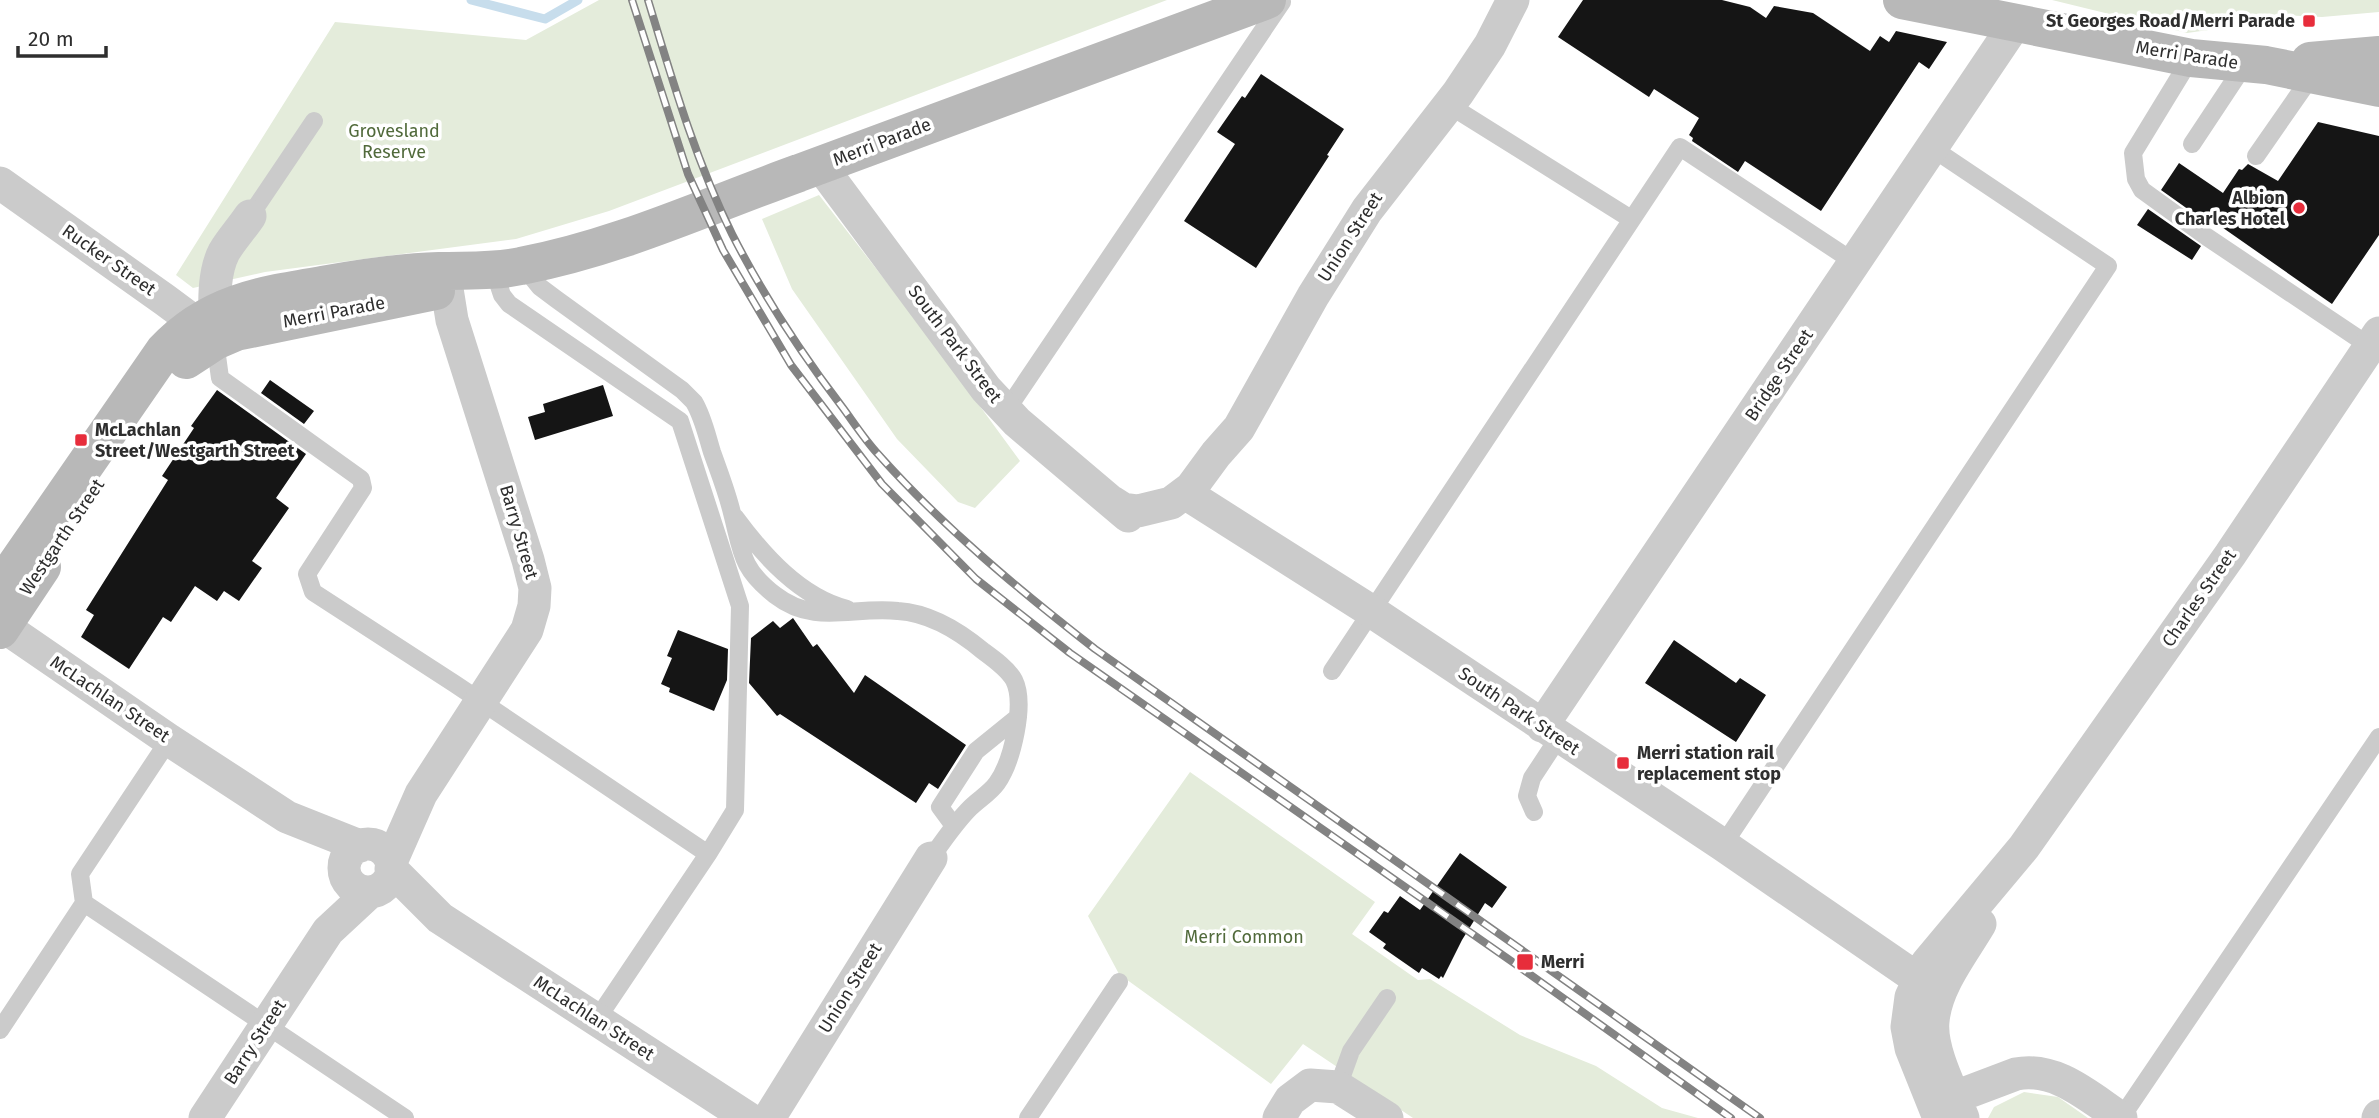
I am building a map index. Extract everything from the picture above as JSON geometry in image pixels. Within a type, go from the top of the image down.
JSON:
[{"type":"main road","name":"Merri Parade","points":[[208,325],[264,294],[376,275],[445,280],[508,269],[600,245],[682,219],[820,165],[1267,0]]},
{"type":"main road","name":"Merri Parade","points":[[1902,0],[2191,58],[2255,64],[2379,88]]},
{"type":"main road","name":"Merri Parade","points":[[2255,64],[2379,55]]},
{"type":"main road","name":"Westgarth Street","points":[[0,588],[164,351],[208,325]]},
{"type":"main road","name":"Westgarth Street","points":[[1,626],[159,389],[192,354],[208,325]]},
{"type":"street","name":"Union Street","points":[[1196,499],[1222,482],[1239,428],[1313,296],[1367,210],[1449,105],[1481,59],[1513,0]]},
{"type":"street","name":"Union Street","points":[[1481,59],[1537,0]]},
{"type":"street","name":"Bridge Street","points":[[1551,732],[1854,262],[2014,24]]},
{"type":"street","name":"South Park Street","points":[[820,165],[986,389],[1006,411],[1134,520],[1156,525],[1189,518],[1196,499],[1370,611],[1930,985]]},
{"type":"street","name":"Rucker Street","points":[[0,183],[208,325]]},
{"type":"street","points":[[208,325],[221,259],[250,216]]},
{"type":"street","name":"Barry Street","points":[[205,1118],[482,702],[527,630],[534,606],[535,588],[452,320],[445,280]]},
{"type":"street","name":"Charles Street","points":[[1948,1110],[1914,1055],[1907,1027],[1911,997],[1930,985],[1936,950],[2024,847],[2230,555],[2376,339]]},
{"type":"street","name":"McLachlan Street","points":[[1,626],[169,740],[748,1118]]},
{"type":"street","name":"Union Street","points":[[769,1118],[931,858]]},
{"type":"street","points":[[1948,1110],[2016,1074],[2030,1071],[2067,1083],[2121,1118]]},
{"type":"street","points":[[1279,1118],[1290,1100],[1324,1086],[1387,1118]]},
{"type":"lane","points":[[1006,411],[1283,0]]},
{"type":"lane","points":[[2191,58],[2133,153],[2136,179],[2142,190],[2207,237],[2376,339]]},
{"type":"lane","points":[[2193,144],[2255,64]]},
{"type":"lane","points":[[2256,156],[2313,74]]},
{"type":"lane","points":[[1449,105],[1631,219]]},
{"type":"lane","points":[[250,216],[314,121]]},
{"type":"lane","points":[[1332,671],[1680,147],[1854,262]]},
{"type":"lane","points":[[1723,845],[2108,266],[1932,148]]},
{"type":"lane","points":[[597,1019],[731,819],[736,805],[740,606],[680,421],[509,304],[502,295],[508,269],[540,287],[689,396],[698,410],[733,513],[741,555],[758,580],[775,595],[805,612],[907,612],[926,617],[958,632],[1012,677],[1017,691],[1018,717],[1010,751],[999,780],[954,826],[931,858]]},
{"type":"lane","points":[[208,325],[220,378],[361,479],[363,488],[307,574],[313,593],[482,702],[708,854]]},
{"type":"lane","points":[[954,826],[940,807],[976,751],[1018,717]]},
{"type":"lane","name":"Bridge Street","points":[[1534,812],[1527,796],[1551,732]]},
{"type":"lane","points":[[2121,1118],[2379,737]]},
{"type":"lane","points":[[0,1030],[84,903],[80,874],[169,740]]},
{"type":"lane","points":[[84,903],[265,1027],[405,1118]]},
{"type":"lane","points":[[1028,1118],[1119,982]]},
{"type":"lane","points":[[1324,1086],[1387,998]]},
{"type":"green space","name":"Grovesland Reserve","points":[[599,0],[1167,0],[609,211],[516,239],[265,272],[193,288],[176,275],[335,22],[526,40]]},
{"type":"green space","points":[[2052,0],[2379,0],[2379,12],[2322,17],[2261,14],[2259,17],[2265,22],[2187,33]]},
{"type":"green space","points":[[819,195],[930,338],[1020,461],[975,508],[958,502],[897,439],[792,289],[762,219]]},
{"type":"green space","name":"Merri Common","points":[[1190,772],[1375,902],[1352,934],[1418,980],[1430,979],[1520,1035],[1596,1066],[1662,1108],[1698,1118],[1413,1118],[1303,1044],[1271,1084],[1119,974],[1088,916]]},
{"type":"green space","points":[[2024,1092],[2058,1097],[2088,1118],[1988,1118],[1994,1107]]},
{"type":"building","points":[[1583,0],[1722,0],[1750,7],[1766,18],[1774,6],[1813,13],[1870,51],[1880,36],[1889,42],[1896,31],[1947,42],[1929,69],[1919,62],[1821,211],[1745,161],[1738,172],[1692,141],[1693,138],[1689,135],[1699,118],[1654,89],[1649,97],[1558,37]]},
{"type":"building","points":[[1261,74],[1344,129],[1256,268],[1184,221],[1235,144],[1217,132]]},
{"type":"building","name":"Albion Charles Hotel","points":[[2318,122],[2379,136],[2379,235],[2332,304],[2216,223],[2213,227],[2161,190],[2179,163],[2223,193],[2239,169],[2242,170],[2248,164],[2278,181]]},
{"type":"building","points":[[2148,209],[2201,246],[2192,260],[2137,225]]},
{"type":"building","points":[[270,380],[314,411],[304,424],[261,393]]},
{"type":"building","points":[[603,385],[613,416],[535,440],[528,417],[545,412],[543,404]]},
{"type":"building","points":[[217,390],[306,454],[276,498],[289,508],[252,561],[262,568],[239,601],[224,591],[217,601],[195,586],[171,622],[163,617],[129,669],[81,637],[94,615],[86,610],[168,480],[162,476],[194,428],[191,426]]},
{"type":"building","points":[[793,618],[813,647],[817,644],[854,693],[865,675],[966,745],[938,789],[929,783],[916,803],[780,714],[777,716],[749,683],[751,638],[773,621],[780,628]]},
{"type":"building","points":[[678,630],[728,649],[727,680],[714,711],[669,692],[670,688],[661,684],[672,658],[667,656]]},
{"type":"building","points":[[1674,640],[1736,683],[1740,678],[1766,695],[1736,742],[1645,683]]},
{"type":"building","points":[[1460,853],[1507,887],[1492,908],[1485,903],[1443,978],[1441,976],[1439,979],[1422,968],[1419,973],[1383,948],[1386,944],[1369,932],[1384,911],[1388,913],[1400,896],[1420,910]]},
{"type":"waterway","points":[[471,0],[545,19],[578,0]]},
{"type":"railway","points":[[632,0],[688,174],[723,250],[791,365],[882,484],[976,579],[1070,653],[1731,1118]]},
{"type":"railway","points":[[648,0],[695,148],[744,257],[798,345],[860,431],[928,507],[1010,580],[1095,649],[1760,1118]]},
{"type":"place","name":"St Georges Road/Merri Parade","points":[[2309,21]]},
{"type":"place","name":"Albion Charles Hotel","points":[[2299,208]]},
{"type":"place","name":"McLachlan Street/Westgarth Street","points":[[81,440]]},
{"type":"place","name":"Merri station rail replacement stop","points":[[1623,763]]},
{"type":"place","name":"Merri","points":[[1525,962]]}]
